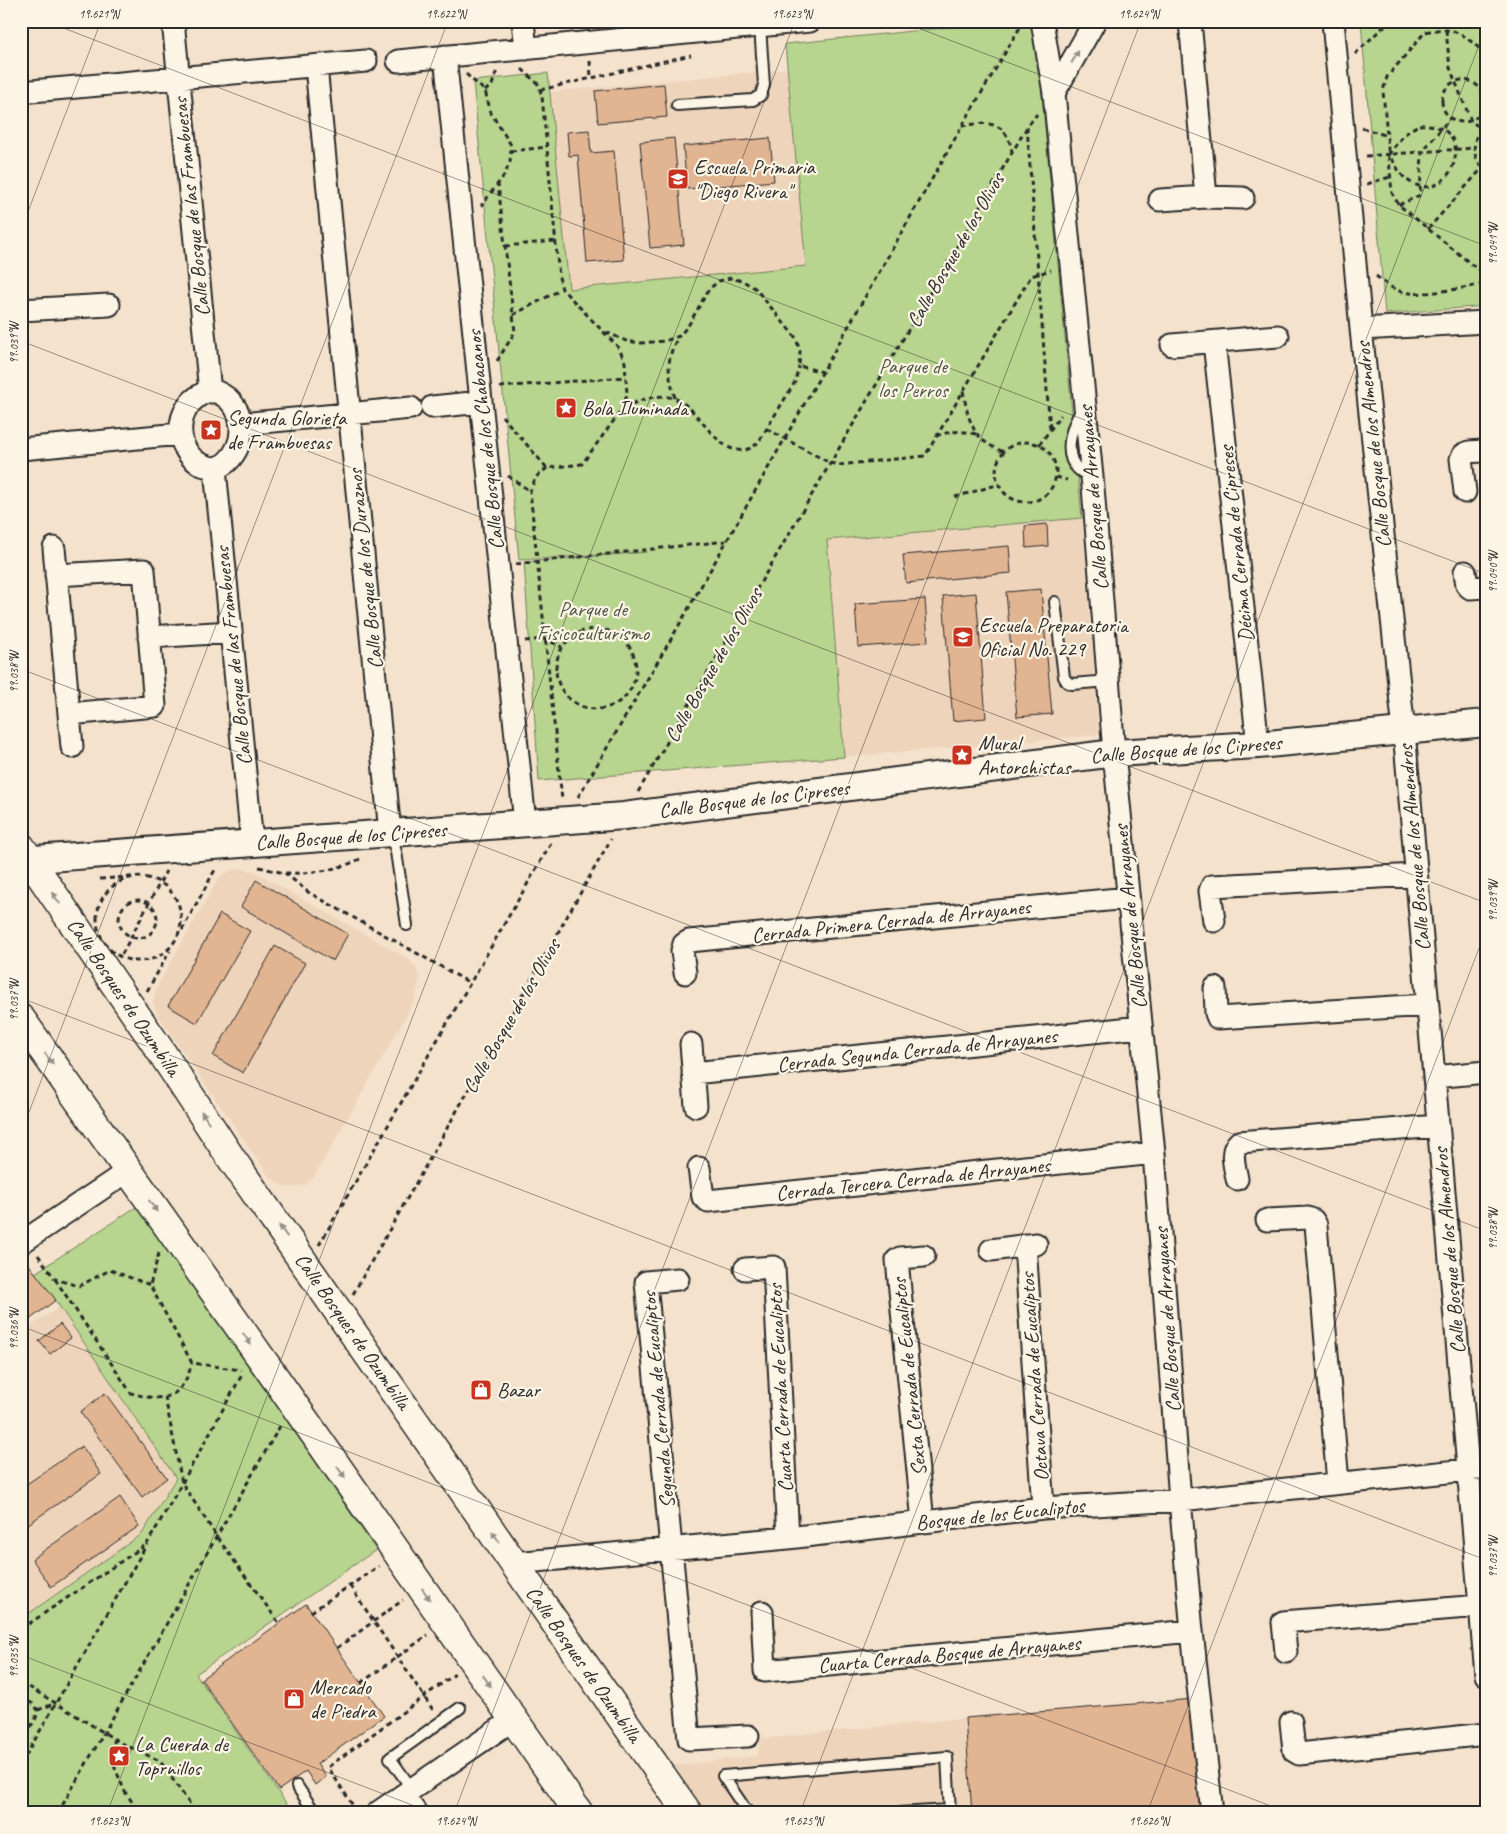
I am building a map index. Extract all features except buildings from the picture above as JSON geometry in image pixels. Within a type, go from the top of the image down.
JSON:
[{"type":"main road","name":"Calle Bosques de Ozumbilla","points":[[24,855],[115,967],[134,1013],[232,1158],[688,1813]]},
{"type":"main road","points":[[21,1020],[579,1813]]},
{"type":"street","name":"Calle Bosque de las Frambuesas","points":[[173,21],[210,392]]},
{"type":"street","points":[[523,21],[526,49]]},
{"type":"street","points":[[398,60],[810,21]]},
{"type":"street","name":"Calle Bosque de Arrayanes","points":[[1042,21],[1054,92],[1092,478],[1114,753],[1154,1153],[1180,1500],[1212,1813]]},
{"type":"street","points":[[1054,92],[1095,21]]},
{"type":"street","points":[[1190,21],[1206,197]]},
{"type":"street","name":"Calle Bosque de los Almendros","points":[[1333,21],[1354,259],[1404,731],[1438,1126],[1477,1469],[1480,1606],[1486,1675]]},
{"type":"street","name":"Calle Bosque de los Chabacanos","points":[[445,56],[524,823]]},
{"type":"street","points":[[21,92],[366,61]]},
{"type":"street","name":"Calle Bosque de los Duraznos","points":[[316,66],[390,833]]},
{"type":"street","points":[[1160,200],[1206,197],[1243,198]]},
{"type":"street","points":[[21,310],[109,305]]},
{"type":"street","points":[[1361,329],[1486,322]]},
{"type":"street","points":[[1172,345],[1278,336]]},
{"type":"street","name":"Décima Cerrada de Cipreses","points":[[1214,342],[1258,745]]},
{"type":"street","points":[[203,392],[217,392],[230,400],[240,414],[241,424],[242,431],[236,450],[228,462],[215,469],[200,464],[187,452],[180,434],[180,423],[188,404],[203,392]]},
{"type":"street","points":[[432,407],[480,395]]},
{"type":"street","points":[[241,424],[411,408]]},
{"type":"street","points":[[21,449],[180,434]]},
{"type":"street","points":[[1465,492],[1462,455],[1486,451]]},
{"type":"street","name":"Calle Bosque de las Frambuesas","points":[[215,469],[231,632],[240,844]]},
{"type":"street","points":[[54,548],[72,747]]},
{"type":"street","points":[[56,575],[144,570],[155,706],[69,714]]},
{"type":"street","points":[[1465,572],[1467,585],[1470,588],[1486,587]]},
{"type":"street","points":[[149,637],[231,632]]},
{"type":"street","name":"Calle Bosque de los Cipreses","points":[[24,855],[179,848],[624,816],[1114,753],[1258,745],[1486,723]]},
{"type":"street","points":[[1214,920],[1210,890],[1212,886],[1416,875]]},
{"type":"street","name":"Cerrada Primera Cerrada de Arrayanes","points":[[685,973],[682,951],[684,944],[690,941],[1128,898]]},
{"type":"street","points":[[1215,988],[1218,1018],[1427,1005]]},
{"type":"street","name":"Cerrada Segunda Cerrada de Arrayanes","points":[[693,1073],[1141,1027]]},
{"type":"street","points":[[691,1044],[696,1106]]},
{"type":"street","points":[[1434,1077],[1486,1072]]},
{"type":"street","points":[[1237,1179],[1233,1152],[1234,1147],[1239,1142],[1438,1126]]},
{"type":"street","name":"Cerrada Tercera Cerrada de Arrayanes","points":[[699,1168],[703,1197],[708,1201],[1154,1153]]},
{"type":"street","points":[[24,1241],[128,1171]]},
{"type":"street","points":[[1267,1220],[1308,1218],[1314,1220],[1316,1225],[1338,1483]]},
{"type":"street","name":"Octava Cerrada de Eucaliptos","points":[[992,1250],[1030,1245],[1042,1508]]},
{"type":"street","name":"Sexta Cerrada de Eucaliptos","points":[[923,1522],[897,1260],[900,1258],[924,1256]]},
{"type":"street","name":"Cuarta Cerrada de Eucaliptos","points":[[745,1270],[774,1267],[788,1538]]},
{"type":"street","name":"Segunda Cerrada de Eucaliptos","points":[[672,1548],[646,1282],[678,1279]]},
{"type":"street","name":"Bosque de los Eucaliptos","points":[[514,1563],[788,1538],[1042,1508],[1180,1500],[1477,1469]]},
{"type":"street","points":[[672,1548],[689,1739],[748,1736]]},
{"type":"street","points":[[1286,1652],[1284,1622],[1480,1606]]},
{"type":"street","name":"Cuarta Cerrada Bosque de Arrayanes","points":[[762,1612],[765,1671],[1192,1631]]},
{"type":"street","points":[[377,1813],[514,1719]]},
{"type":"street","points":[[1291,1722],[1294,1751],[1299,1754],[1486,1734]]},
{"type":"street","points":[[408,1792],[416,1813]]},
{"type":"lane","points":[[676,105],[753,100],[761,95],[764,85],[760,26]]},
{"type":"lane","points":[[1054,602],[1064,677],[1067,682],[1072,684],[1109,681]]},
{"type":"lane","points":[[390,833],[396,852],[407,925]]},
{"type":"lane","points":[[408,1792],[390,1758],[460,1708]]},
{"type":"lane","points":[[748,1813],[723,1776],[947,1757],[950,1811],[899,1813]]},
{"type":"lane","points":[[297,1786],[315,1813]]},
{"type":"path","points":[[307,1266],[727,541],[1023,21]]},
{"type":"path","points":[[1338,73],[1371,37],[1395,21]]},
{"type":"path","points":[[1445,21],[1450,68],[1455,82],[1471,121],[1486,132]]},
{"type":"path","points":[[1486,54],[1462,33],[1446,29],[1425,32],[1387,77],[1383,91],[1392,194],[1398,205],[1476,268],[1486,272]]},
{"type":"path","points":[[503,51],[538,84],[542,96],[559,277],[562,289],[620,348],[625,362],[627,394],[623,408],[582,464],[548,468],[536,477],[530,492],[564,820]]},
{"type":"path","points":[[540,90],[697,53]]},
{"type":"path","points":[[445,56],[485,90],[491,113],[511,145],[510,163],[504,177],[463,229]]},
{"type":"path","points":[[1460,80],[1474,82],[1483,93],[1484,99],[1481,113],[1471,121],[1457,122],[1450,118],[1442,106],[1444,92],[1455,82],[1460,80]]},
{"type":"path","name":"Calle Bosque de los Olivos","points":[[341,1315],[624,816],[1012,152],[1027,127],[1054,92]]},
{"type":"path","points":[[1398,205],[1420,195],[1422,152],[1450,118]]},
{"type":"path","points":[[1486,121],[1475,138],[1474,148],[1476,158],[1486,171]]},
{"type":"path","points":[[962,126],[988,123],[1001,129],[1010,137],[1012,152]]},
{"type":"path","points":[[1418,125],[1428,125],[1446,132],[1452,140],[1456,159],[1453,169],[1446,178],[1428,186],[1413,183],[1404,177],[1389,154],[1409,129],[1418,125]]},
{"type":"path","points":[[1027,127],[1050,430]]},
{"type":"path","points":[[511,151],[547,147]]},
{"type":"path","points":[[1345,157],[1474,148]]},
{"type":"path","points":[[1428,229],[1486,164]]},
{"type":"path","points":[[480,395],[515,332],[498,184]]},
{"type":"path","points":[[505,246],[556,241]]},
{"type":"path","points":[[1354,259],[1389,286],[1404,292],[1420,293],[1486,284]]},
{"type":"path","points":[[767,429],[830,463],[839,464],[925,456],[1031,276],[1071,265]]},
{"type":"path","points":[[623,408],[641,399],[675,398],[686,405],[728,448],[748,450],[758,443],[795,382],[800,366],[800,351],[796,338],[755,288],[744,281],[730,278],[719,281],[709,290],[688,326],[671,349],[669,364],[675,398]]},
{"type":"path","points":[[513,315],[562,289]]},
{"type":"path","points":[[603,331],[626,341],[641,343],[665,341],[679,336]]},
{"type":"path","points":[[800,366],[823,372]]},
{"type":"path","points":[[480,395],[626,377]]},
{"type":"path","points":[[963,391],[972,427],[976,434],[990,446],[1004,452]]},
{"type":"path","points":[[480,395],[548,468]]},
{"type":"path","points":[[936,436],[949,432],[963,431],[976,434]]},
{"type":"path","points":[[1020,442],[1030,442],[1047,450],[1053,458],[1056,477],[1046,494],[1037,500],[1028,502],[1018,500],[1009,496],[1000,484],[996,470],[1004,452],[1011,446],[1020,442]]},
{"type":"path","points":[[955,497],[1000,484]]},
{"type":"path","points":[[498,566],[727,541]]},
{"type":"path","points":[[598,628],[612,632],[624,639],[632,650],[636,664],[636,678],[630,691],[622,700],[611,707],[599,710],[586,709],[574,704],[558,685],[556,660],[562,647],[572,636],[584,630],[598,628]]},
{"type":"path","points":[[506,643],[545,639],[562,647]]},
{"type":"path","points":[[630,691],[637,696]]},
{"type":"path","points":[[134,1013],[177,940],[240,844]]},
{"type":"path","points":[[115,967],[179,848]]},
{"type":"path","points":[[285,873],[308,892],[470,983]]},
{"type":"path","points":[[134,877],[148,877],[160,882],[170,890],[178,901],[182,914],[177,940],[168,951],[155,959],[141,962],[126,960],[115,967],[113,953],[103,942],[98,929],[97,914],[101,900],[110,888],[122,880],[134,877]]},
{"type":"path","points":[[140,900],[149,904],[155,912],[156,918],[153,930],[144,937],[131,937],[120,926],[120,913],[128,903],[140,900]]},
{"type":"path","points":[[150,1285],[166,1225]]},
{"type":"path","points":[[24,1241],[55,1279],[131,1393],[146,1397],[165,1398],[178,1391],[187,1379],[192,1363],[150,1285],[110,1270],[79,1286],[55,1279]]},
{"type":"path","points":[[21,1764],[244,1371],[192,1363]]},
{"type":"path","points":[[165,1398],[182,1483],[217,1537],[279,1624]]},
{"type":"path","points":[[58,1813],[293,1404]]},
{"type":"path","points":[[21,1628],[145,1546]]},
{"type":"path","points":[[311,1612],[398,1554]]},
{"type":"path","points":[[350,1586],[441,1722]]},
{"type":"path","points":[[337,1648],[421,1587]]},
{"type":"path","points":[[361,1682],[446,1622]]},
{"type":"path","points":[[358,1813],[328,1767],[473,1661]]},
{"type":"path","points":[[21,1682],[114,1738],[160,1761],[196,1813]]},
{"type":"path","points":[[21,1697],[33,1704],[38,1710]]},
{"type":"path","points":[[38,1710],[56,1703]]},
{"type":"path","points":[[21,1743],[36,1718],[38,1710]]},
{"type":"path","points":[[114,1738],[115,1768],[125,1792],[140,1813]]},
{"type":"shaded area","name":"Escuela Primaria \"Diego Rivera\"","points":[[788,69],[806,266],[569,289],[550,92]]},
{"type":"shaded area","name":"Escuela Preparatoria Oficial No. 229","points":[[1082,518],[1099,735],[844,757],[827,540]]},
{"type":"shaded area","points":[[234,869],[255,872],[407,958],[415,966],[420,979],[414,1002],[314,1177],[306,1184],[298,1187],[287,1187],[269,1176],[157,1014],[153,1003],[156,988],[220,876]]},
{"type":"shaded area","points":[[59,1307],[176,1477],[142,1534],[21,1619],[21,1333]]},
{"type":"shaded area","points":[[1194,1699],[1203,1813],[705,1813],[672,1766],[758,1756],[759,1739],[965,1718]]},
{"type":"green space","name":"Parque de los Perros","points":[[1011,21],[1035,21],[1082,518],[827,540],[844,757],[539,781],[524,562],[646,552],[519,560],[473,81],[548,73],[569,289],[806,266],[785,44]]},
{"type":"green space","points":[[1361,21],[1486,21],[1486,306],[1385,314]]},
{"type":"green space","points":[[139,1205],[376,1550],[196,1674],[293,1813],[21,1813],[21,1619],[142,1534],[176,1478],[35,1273]]},
{"type":"place","name":"Escuela Primaria \"Diego Rivera\"","points":[[678,179]]},
{"type":"place","name":"Bola Iluminada","points":[[566,408]]},
{"type":"place","name":"Segunda Glorieta de Frambuesas","points":[[211,430]]},
{"type":"place","name":"Escuela Preparatoria Oficial No. 229","points":[[963,637]]},
{"type":"place","name":"Mural Antorchistas","points":[[962,755]]},
{"type":"place","name":"Bazar","points":[[481,1390]]},
{"type":"place","name":"Mercado de Piedra","points":[[294,1699]]},
{"type":"place","name":"La Cuerda de Toprnillos","points":[[119,1756]]},
{"type":"park label","name":"Parque de Fisicoculturismo","points":[[593,621]]}]
